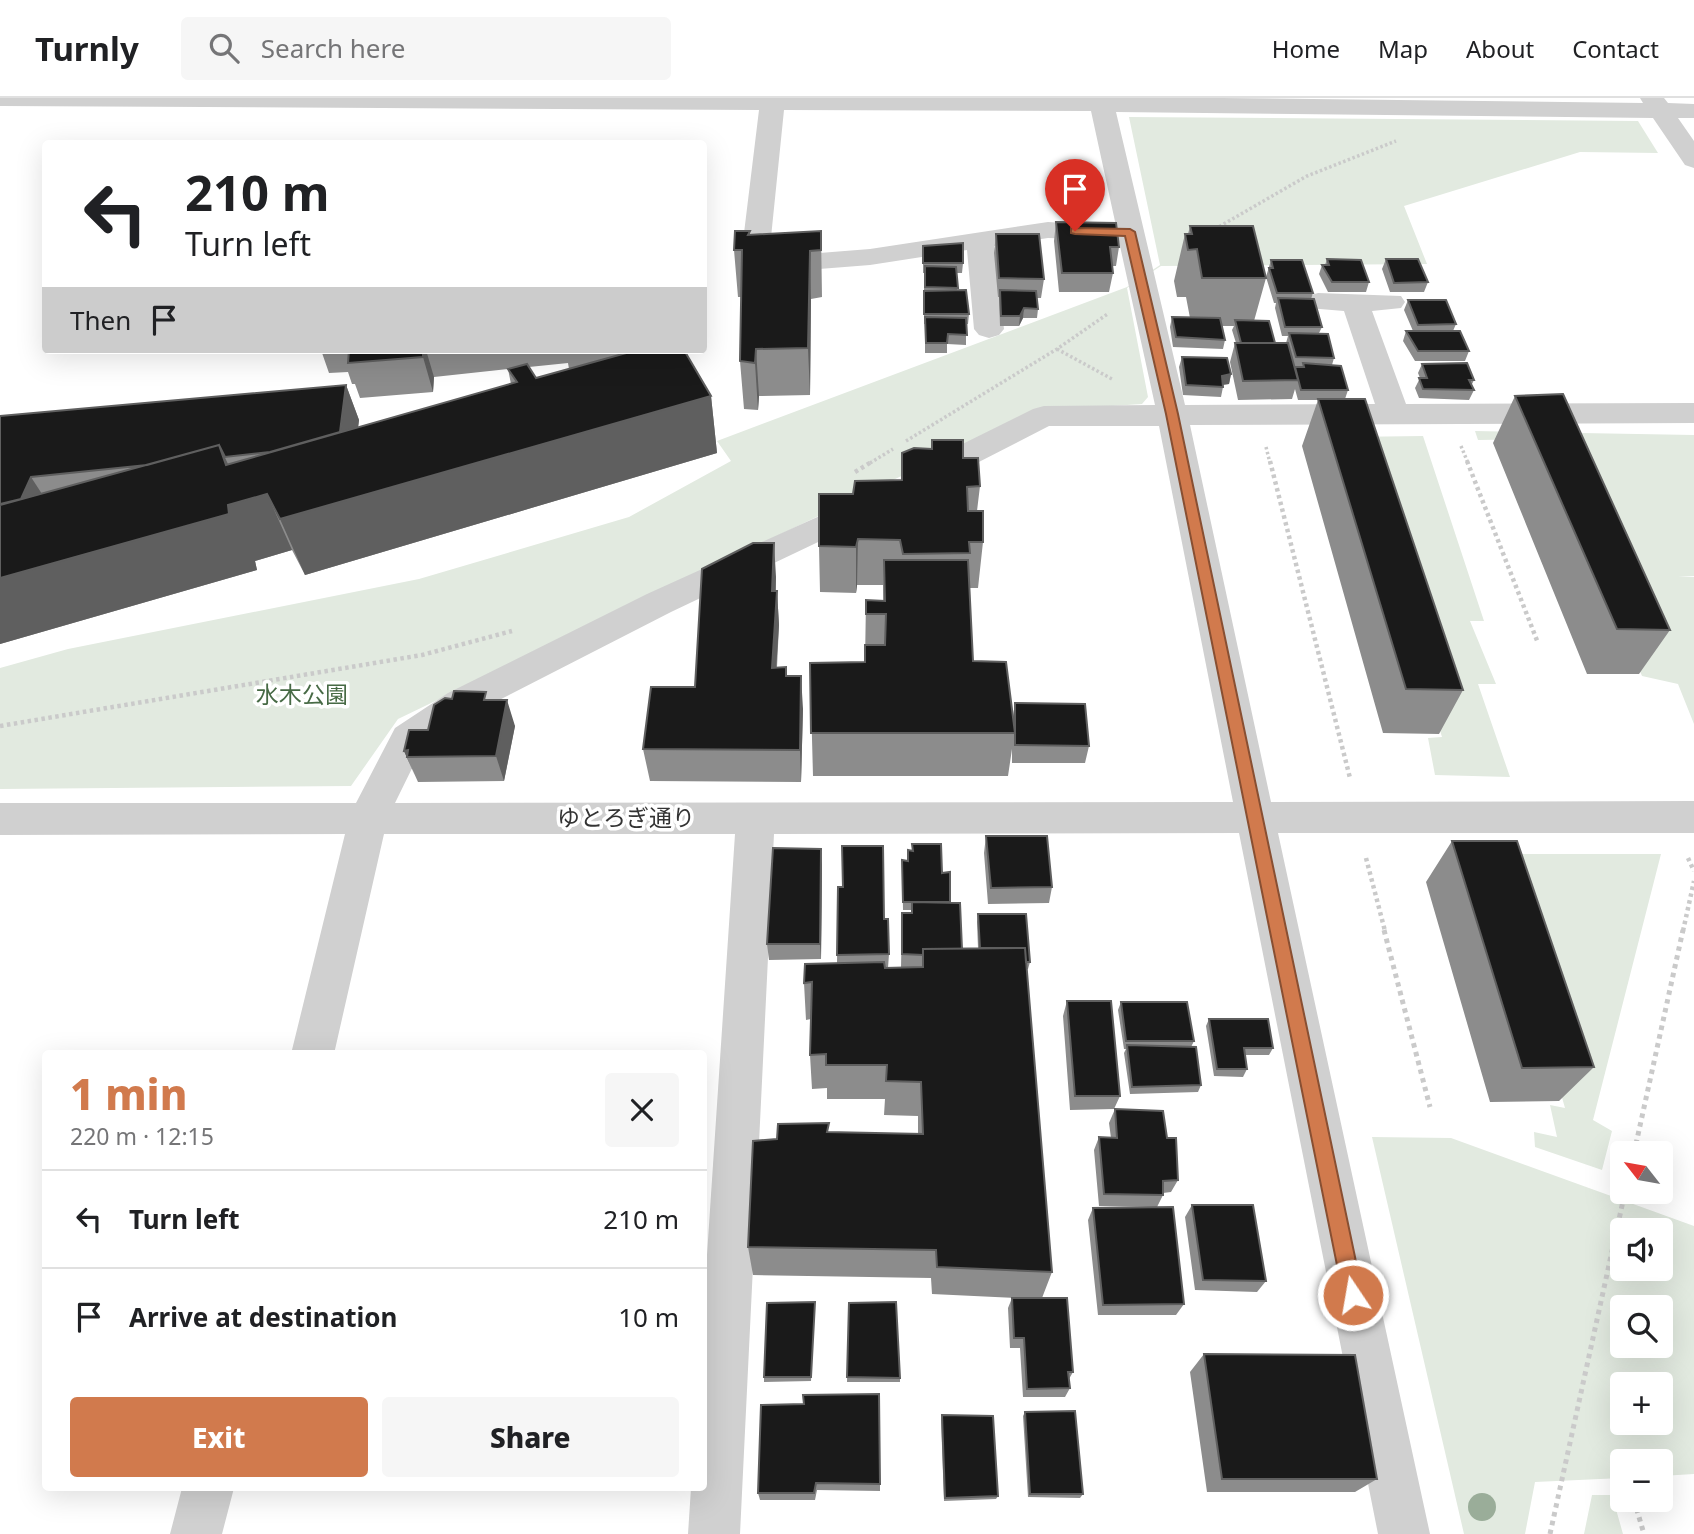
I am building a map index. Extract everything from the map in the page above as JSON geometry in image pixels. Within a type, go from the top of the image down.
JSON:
[{"type":"street","points":[[0,99],[1656,104],[1694,111]]},
{"type":"street","points":[[772,103],[754,265],[870,257],[1048,230],[1130,232]]},
{"type":"street","points":[[1102,104],[1172,414],[1253,816],[1404,1534]]},
{"type":"street","points":[[1656,104],[1694,160]]},
{"type":"street","points":[[980,240],[989,328]]},
{"type":"street","points":[[1318,302],[1391,302]]},
{"type":"street","points":[[1355,302],[1394,414]]},
{"type":"street","points":[[313,1050],[368,818],[408,738],[461,703],[1044,416],[1694,413]]},
{"type":"street","name":"ゆとろぎ通り","points":[[0,819],[1694,817]]},
{"type":"street","points":[[714,1534],[755,818]]},
{"type":"street","points":[[197,1534],[207,1491]]},
{"type":"path","points":[[1212,231],[1307,176],[1402,139]]},
{"type":"path","points":[[844,479],[1057,349],[1119,306]]},
{"type":"path","points":[[1057,349],[1116,381]]},
{"type":"path","points":[[1265,443],[1352,786]]},
{"type":"path","points":[[1461,445],[1538,643]]},
{"type":"path","points":[[0,726],[422,655],[521,628]]},
{"type":"path","points":[[1365,855],[1430,1107]]},
{"type":"path","points":[[1637,1141],[1694,881]]},
{"type":"path","points":[[1550,1534],[1622,1204]]},
{"type":"path","points":[[1638,1512],[1644,1534]]},
{"type":"green space","name":"水木公園","points":[[1129,117],[1638,121],[1658,153],[1580,152],[1404,206],[1427,264],[1161,266],[1127,288],[1148,397],[1142,404],[1036,411],[398,719],[351,786],[0,789],[0,668],[68,649],[419,579],[629,517],[731,461],[717,441],[1127,287],[1160,265]]},
{"type":"green space","points":[[1475,431],[1694,435],[1694,576],[1678,576],[1694,577],[1694,724],[1678,684],[1642,676],[1540,439],[1478,440]]},
{"type":"green space","points":[[1423,436],[1484,621],[1470,621],[1496,684],[1478,684],[1510,777],[1435,775],[1428,738],[1442,737],[1348,437]]},
{"type":"green space","points":[[1492,854],[1661,854],[1593,1120],[1612,1131],[1602,1170],[1535,1147],[1534,1132],[1557,1137],[1550,1105],[1565,1108]]},
{"type":"green space","points":[[1372,1137],[1451,1138],[1610,1196],[1610,1204],[1633,1204],[1672,1218],[1610,1218],[1610,1281],[1673,1281],[1673,1218],[1694,1226],[1694,1474],[1673,1475],[1673,1449],[1610,1449],[1610,1479],[1535,1482],[1525,1534],[1464,1534]]},
{"type":"green space","points":[[1592,1495],[1610,1495],[1610,1512],[1617,1512],[1623,1534],[1584,1534]]},
{"type":"building","points":[[1056,222],[1116,223],[1119,247],[1110,247],[1113,273],[1062,273]]},
{"type":"building","points":[[1190,226],[1253,226],[1266,278],[1202,278],[1197,249],[1188,250],[1185,234],[1192,234]]},
{"type":"building","points":[[735,231],[750,231],[748,235],[821,231],[821,250],[810,251],[808,348],[756,349],[755,363],[740,361],[742,250],[734,250]]},
{"type":"building","points":[[996,234],[1039,234],[1044,279],[999,278]]},
{"type":"building","points":[[963,243],[963,263],[923,263],[923,246]]},
{"type":"building","points":[[1327,259],[1361,260],[1369,282],[1332,282],[1322,265],[1329,265]]},
{"type":"building","points":[[1386,259],[1418,259],[1428,282],[1394,283]]},
{"type":"building","points":[[1271,260],[1302,260],[1313,293],[1277,293],[1269,268],[1273,268]]},
{"type":"building","points":[[925,266],[956,267],[958,288],[925,287]]},
{"type":"building","points":[[966,290],[969,314],[924,314],[924,291]]},
{"type":"building","points":[[1000,290],[1036,291],[1038,309],[1024,308],[1020,316],[1001,316]]},
{"type":"building","points":[[1278,298],[1314,299],[1322,327],[1285,327]]},
{"type":"building","points":[[1408,300],[1446,300],[1456,324],[1418,325]]},
{"type":"building","points":[[925,317],[966,318],[967,335],[948,334],[947,343],[926,343]]},
{"type":"building","points":[[1172,317],[1220,318],[1225,340],[1176,337]]},
{"type":"building","points":[[1235,320],[1269,321],[1275,343],[1241,343]]},
{"type":"building","points":[[1406,331],[1460,331],[1469,351],[1418,351]]},
{"type":"building","points":[[1289,333],[1328,334],[1334,358],[1296,357]]},
{"type":"building","points":[[1235,343],[1288,343],[1298,380],[1243,381]]},
{"type":"building","points":[[349,354],[423,354],[423,357],[348,363]]},
{"type":"building","points":[[623,354],[686,354],[711,396],[280,519],[267,494],[228,505],[229,514],[0,578],[0,505],[219,445],[226,465],[517,382],[508,369],[527,364],[536,378]]},
{"type":"building","points":[[1182,357],[1227,358],[1231,374],[1222,376],[1223,387],[1186,385]]},
{"type":"building","points":[[1303,363],[1341,366],[1348,390],[1301,390],[1295,367],[1304,367]]},
{"type":"building","points":[[1467,363],[1474,380],[1469,380],[1474,390],[1423,389],[1419,378],[1427,378],[1422,364]]},
{"type":"building","points":[[346,385],[340,432],[270,452],[225,457],[219,445],[147,465],[31,477],[21,499],[0,504],[0,416]]},
{"type":"building","points":[[1563,394],[1670,630],[1617,629],[1515,396]]},
{"type":"building","points":[[1318,399],[1365,399],[1463,690],[1406,689]]},
{"type":"building","points":[[932,440],[963,440],[963,458],[978,458],[980,486],[967,487],[968,511],[983,511],[983,542],[969,542],[970,553],[903,554],[900,540],[858,539],[856,547],[819,546],[819,494],[853,494],[855,481],[902,480],[902,453],[914,448],[932,449]]},
{"type":"building","points":[[753,543],[774,543],[772,591],[777,591],[772,668],[786,667],[786,676],[801,676],[800,750],[643,749],[651,687],[695,687],[702,569]]},
{"type":"building","points":[[884,560],[968,560],[973,661],[1006,662],[1015,733],[811,733],[810,663],[865,662],[865,645],[885,645],[886,614],[866,614],[866,600],[885,601]]},
{"type":"building","points":[[454,691],[486,692],[484,700],[507,700],[496,756],[407,757],[408,750],[404,751],[409,730],[428,730],[434,705],[445,698],[452,699]]},
{"type":"building","points":[[1015,703],[1085,704],[1089,746],[1015,745]]},
{"type":"building","points":[[986,836],[1047,836],[1052,887],[991,888]]},
{"type":"building","points":[[1452,841],[1517,841],[1594,1067],[1522,1068]]},
{"type":"building","points":[[912,844],[941,844],[942,873],[950,872],[950,902],[903,902],[902,860],[908,861],[908,850],[913,851]]},
{"type":"building","points":[[842,846],[883,846],[884,919],[888,919],[889,954],[837,955],[838,887],[843,887]]},
{"type":"building","points":[[773,848],[821,849],[820,944],[767,944]]},
{"type":"building","points":[[912,902],[960,903],[962,949],[923,949],[923,955],[902,954],[902,913],[912,913]]},
{"type":"building","points":[[978,914],[1026,914],[1030,962],[1026,962],[1025,948],[980,948]]},
{"type":"building","points":[[1025,948],[1052,1272],[937,1267],[936,1250],[748,1247],[753,1141],[777,1139],[778,1124],[829,1123],[827,1132],[923,1134],[921,1082],[886,1081],[887,1065],[826,1065],[826,1054],[810,1055],[812,982],[804,983],[805,964],[884,962],[885,968],[923,967],[923,949]]},
{"type":"building","points":[[1067,1001],[1111,1001],[1120,1096],[1075,1096]]},
{"type":"building","points":[[1121,1002],[1187,1002],[1194,1041],[1126,1041]]},
{"type":"building","points":[[1209,1019],[1268,1019],[1273,1048],[1244,1048],[1247,1069],[1217,1069]]},
{"type":"building","points":[[1127,1045],[1196,1047],[1201,1085],[1132,1087]]},
{"type":"building","points":[[1115,1109],[1163,1111],[1167,1138],[1176,1138],[1178,1180],[1163,1181],[1163,1195],[1104,1194],[1099,1137],[1117,1138]]},
{"type":"building","points":[[1192,1205],[1253,1205],[1266,1281],[1203,1280]]},
{"type":"building","points":[[1173,1207],[1184,1304],[1103,1305],[1093,1208]]},
{"type":"building","points":[[1012,1298],[1067,1298],[1073,1372],[1068,1372],[1070,1388],[1027,1389],[1024,1338],[1014,1338]]},
{"type":"building","points":[[815,1302],[811,1377],[764,1377],[767,1303]]},
{"type":"building","points":[[896,1302],[900,1378],[847,1377],[849,1303]]},
{"type":"building","points":[[1204,1354],[1355,1355],[1377,1479],[1222,1479]]},
{"type":"building","points":[[879,1394],[880,1484],[816,1483],[814,1493],[758,1493],[761,1405],[804,1404],[803,1395]]},
{"type":"building","points":[[1075,1411],[1083,1494],[1030,1494],[1025,1412]]},
{"type":"building","points":[[942,1415],[993,1416],[998,1496],[945,1498]]},
{"type":"route","points":[[1075,231],[1130,232],[1172,414],[1353,1295]]}]
